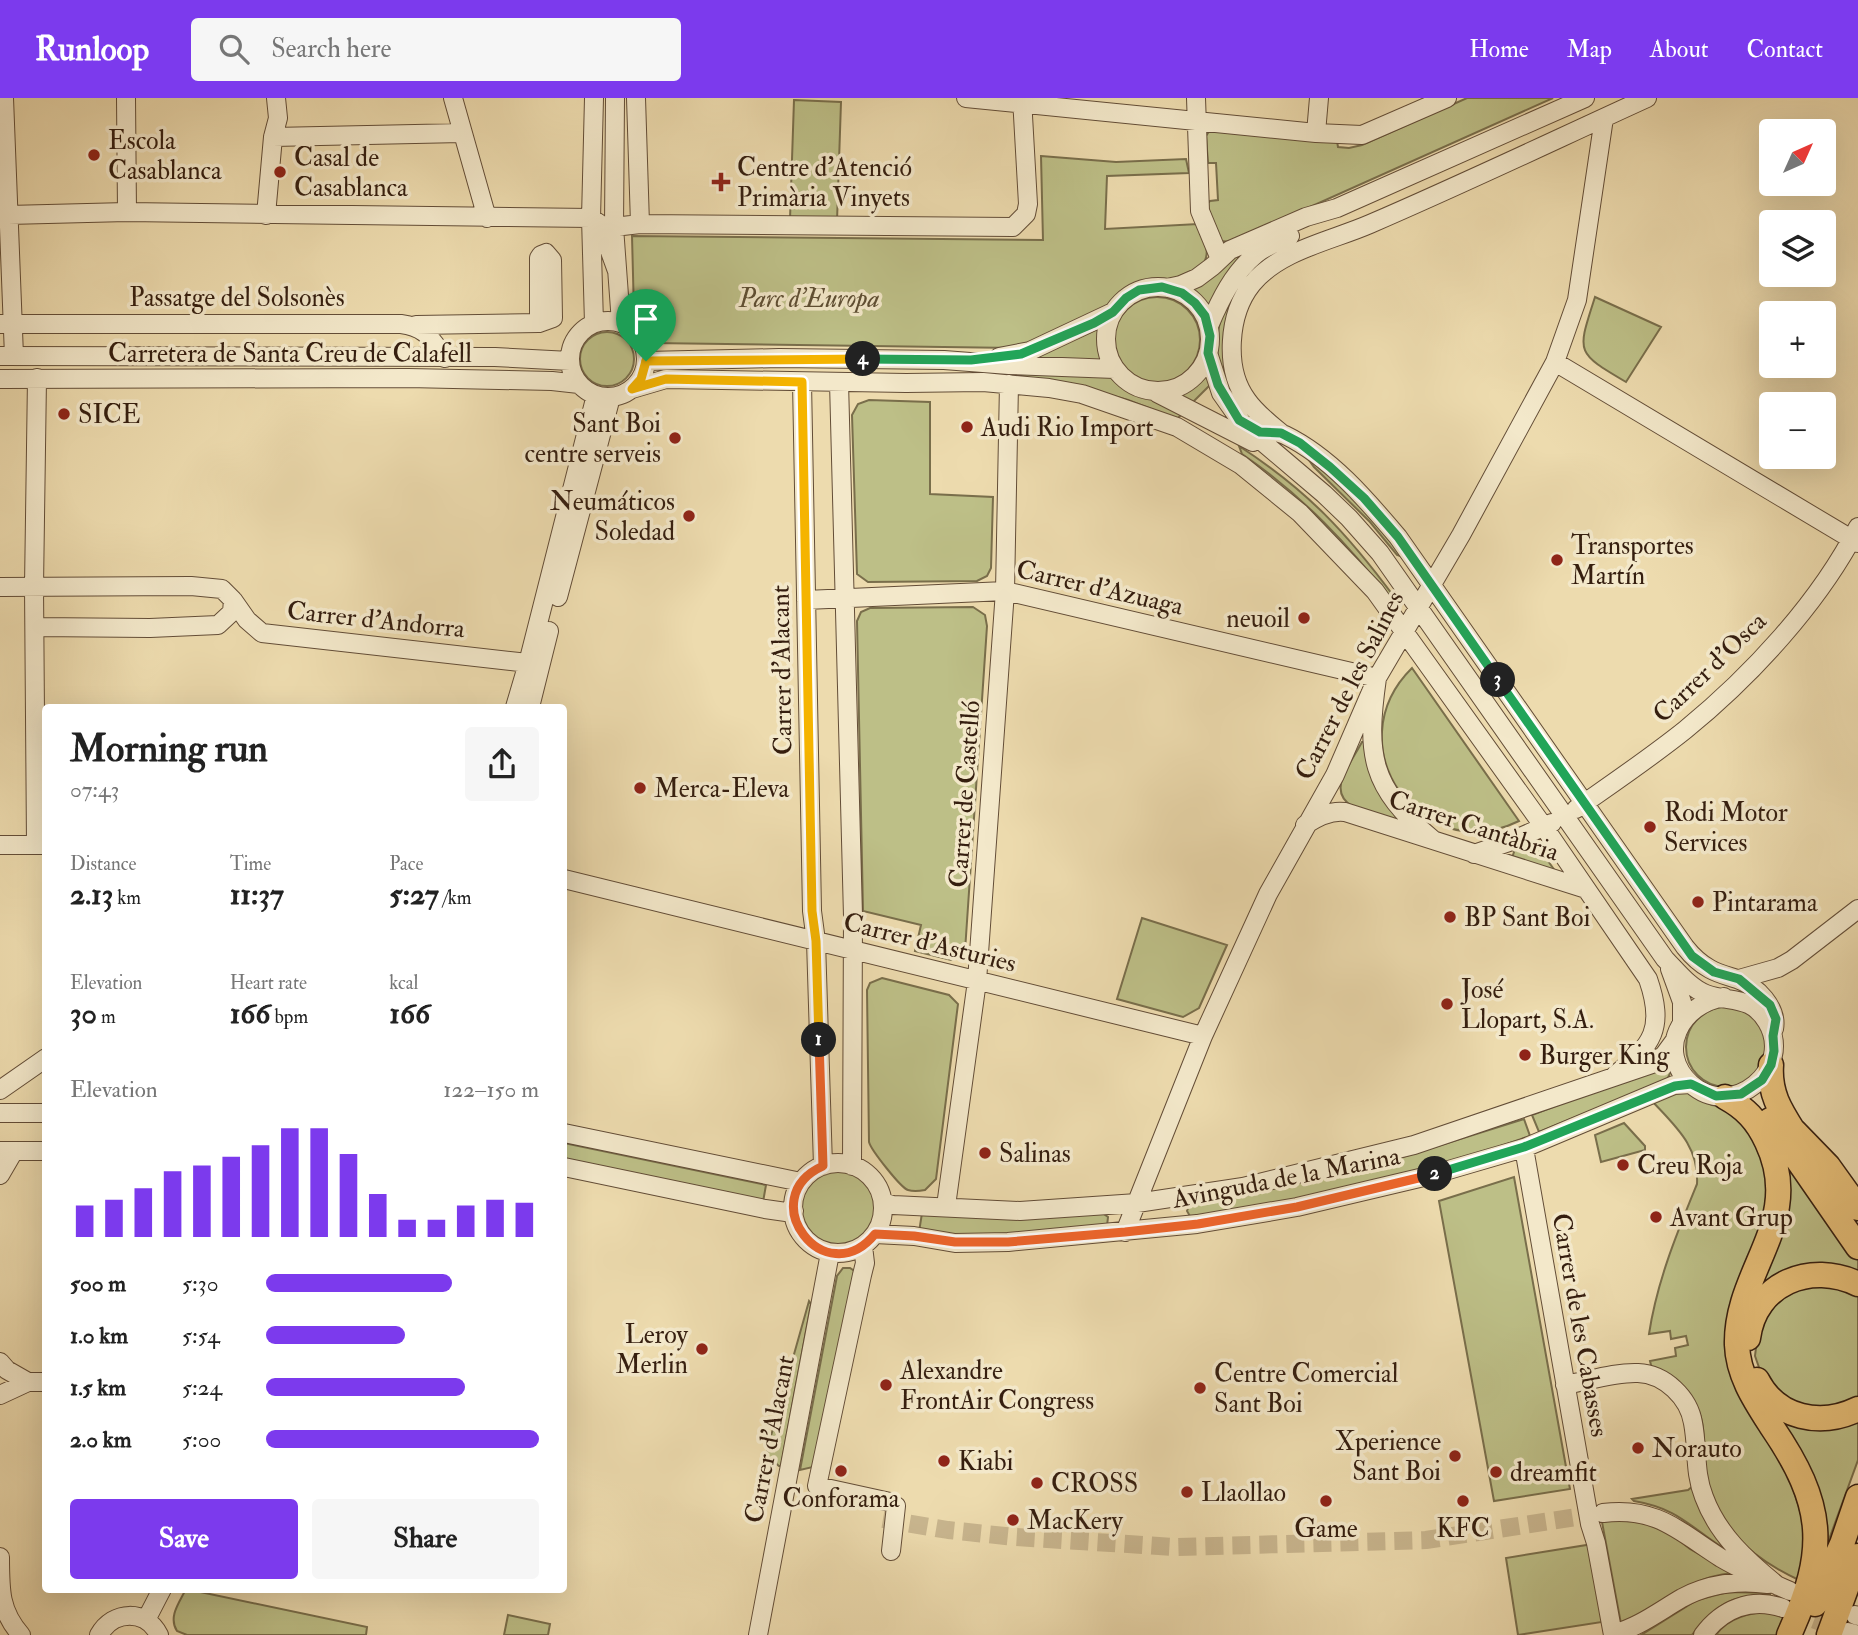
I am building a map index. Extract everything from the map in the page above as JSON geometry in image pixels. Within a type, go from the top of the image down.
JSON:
[{"type":"highway","points":[[1771,1065],[1770,1087],[1774,1097],[1794,1131],[1858,1222]]},
{"type":"highway","points":[[1733,1095],[1758,1106],[1768,1118],[1858,1247]]},
{"type":"highway","points":[[1733,1095],[1752,1115],[1771,1150],[1779,1197],[1776,1219],[1744,1297],[1737,1346],[1740,1367],[1746,1384],[1799,1470],[1814,1512],[1814,1562],[1805,1595],[1789,1635]]},
{"type":"highway","points":[[1794,1131],[1828,1166],[1858,1208]]},
{"type":"highway","points":[[1858,1284],[1845,1278],[1815,1274],[1785,1283],[1769,1296],[1754,1317],[1747,1347],[1760,1387],[1783,1409],[1814,1419],[1831,1419],[1858,1409]]},
{"type":"highway","points":[[1801,1635],[1842,1544],[1858,1497]]},
{"type":"highway","points":[[1850,1627],[1858,1556]]},
{"type":"street","points":[[4,98],[8,215],[7,356]]},
{"type":"street","points":[[126,98],[127,212]]},
{"type":"street","points":[[266,215],[273,137],[278,118],[276,98]]},
{"type":"street","points":[[453,98],[487,218]]},
{"type":"street","points":[[594,98],[591,218],[594,323]]},
{"type":"street","points":[[615,98],[614,227],[621,324]]},
{"type":"street","points":[[636,98],[640,224]]},
{"type":"street","points":[[966,98],[1104,105],[1197,120],[1316,133],[1362,135],[1447,98]]},
{"type":"street","points":[[1196,98],[1200,211],[1220,259]]},
{"type":"street","points":[[1316,133],[1319,98]]},
{"type":"street","points":[[1209,326],[1220,298],[1254,255],[1331,210],[1585,98]]},
{"type":"street","points":[[1647,98],[1368,225],[1284,259],[1266,270],[1243,298],[1234,326],[1233,360],[1241,390],[1255,410],[1283,434],[1314,453],[1364,498],[1398,537],[1692,956],[1714,972],[1739,979],[1770,1005],[1776,1019],[1774,1051],[1771,1065],[1762,1080],[1733,1095],[1707,1093],[1691,1084],[1678,1063],[1675,1040],[1682,1021],[1682,1002],[1665,959]]},
{"type":"street","points":[[614,227],[640,224],[1013,226],[1026,214],[1028,204],[1022,100]]},
{"type":"street","name":"Carrer de les Salines","points":[[1125,1232],[1203,1036],[1268,894],[1335,775],[1377,678],[1407,633],[1418,608],[1555,362],[1577,300],[1604,118]]},
{"type":"street","points":[[273,137],[462,133]]},
{"type":"street","points":[[594,138],[614,227]]},
{"type":"street","points":[[1167,288],[1196,278],[1230,250],[1306,217],[1331,210]]},
{"type":"street","points":[[8,215],[127,212],[591,218],[600,224],[617,271]]},
{"type":"street","points":[[1287,237],[1328,240]]},
{"type":"street","points":[[971,360],[1030,351],[1113,312],[1126,298],[1139,290],[1167,288],[1182,293],[1202,311],[1209,326],[1210,340],[1203,366],[1188,382],[1172,390],[1154,391]]},
{"type":"street","points":[[1113,312],[1105,341],[1115,369],[1130,383],[1171,398],[1220,426],[1268,448]]},
{"type":"street","points":[[632,389],[641,379],[646,361],[640,339],[628,327],[609,321],[594,323],[578,335],[572,347],[572,374],[579,384],[603,396],[623,394],[666,379],[1009,384],[1082,394],[1120,406],[1177,427],[1241,464]]},
{"type":"street","name":"Passatge del Solsonès","points":[[7,324],[388,323],[416,326],[539,323]]},
{"type":"street","points":[[416,326],[428,335],[445,358]]},
{"type":"street","points":[[1208,353],[1221,393],[1239,420],[1324,494],[1380,553],[1665,959],[1705,994],[1737,999],[1749,1004],[1760,1013],[1773,1036]]},
{"type":"street","name":"Carretera de Santa Creu de Calafell","points":[[7,356],[495,356],[570,360]]},
{"type":"street","points":[[646,361],[779,358],[971,360],[1009,365],[1115,369]]},
{"type":"street","points":[[1555,362],[1856,536]]},
{"type":"street","points":[[0,845],[41,845],[34,587],[37,378]]},
{"type":"street","name":"Carretera de Santa Creu de Calafell","points":[[0,379],[408,378],[579,384]]},
{"type":"street","name":"Carrer d'Alacant","points":[[802,382],[812,911],[816,941],[823,1166]]},
{"type":"street","points":[[839,382],[853,951],[852,1166]]},
{"type":"street","name":"Carrer de Castelló","points":[[946,1206],[977,981],[1006,591],[1009,384]]},
{"type":"street","points":[[516,704],[603,396]]},
{"type":"street","points":[[531,704],[603,396]]},
{"type":"street","points":[[1239,420],[1260,432],[1283,434]]},
{"type":"street","points":[[1220,426],[1241,464]]},
{"type":"street","points":[[1283,434],[1324,494]]},
{"type":"street","name":"Avinguda de la Marina","points":[[1241,464],[1330,541],[1375,591],[1648,979],[1655,998],[1654,1028],[1648,1044],[1639,1056],[1615,1075]]},
{"type":"street","name":"Carrer d'Osca","points":[[1474,854],[1544,828],[1566,816],[1684,731],[1747,673],[1803,609],[1856,536]]},
{"type":"street","name":"Carrer d'Andorra","points":[[0,587],[191,586],[222,589],[247,620],[262,633],[528,663]]},
{"type":"street","name":"Carrer d'Azuaga","points":[[806,600],[1006,591],[1377,678]]},
{"type":"street","points":[[35,627],[218,625],[232,612],[233,600]]},
{"type":"street","points":[[1407,633],[1447,648]]},
{"type":"street","points":[[1377,678],[1371,727],[1380,779],[1401,810],[1432,839]]},
{"type":"street","points":[[1335,775],[1337,796],[1345,812]]},
{"type":"street","points":[[1305,825],[1319,816],[1345,812]]},
{"type":"street","name":"Carrer Cantàbria","points":[[1345,812],[1586,889]]},
{"type":"street","name":"Carrer d'Asturies","points":[[567,880],[1203,1036]]},
{"type":"street","points":[[1739,979],[1778,968],[1792,960],[1858,909]]},
{"type":"street","points":[[1682,1021],[1700,1004],[1724,998]]},
{"type":"street","name":"Avinguda de la Marina","points":[[883,1202],[893,1205],[1020,1211],[1137,1203],[1243,1187],[1414,1145],[1526,1108],[1615,1075],[1633,1071],[1659,1059],[1675,1040]]},
{"type":"street","points":[[0,1090],[42,1061]]},
{"type":"street","name":"Avinguda de la Marina","points":[[869,1240],[914,1236],[955,1242],[996,1242],[1198,1224],[1297,1207],[1428,1176],[1524,1147],[1675,1086],[1691,1084]]},
{"type":"street","points":[[0,1113],[42,1113]]},
{"type":"street","points":[[567,1134],[802,1182]]},
{"type":"street","name":"Carrer de les Cabasses","points":[[1524,1147],[1565,1385],[1596,1519],[1596,1543],[1613,1634]]},
{"type":"street","points":[[0,1175],[7,1151],[42,1151]]},
{"type":"street","points":[[869,1240],[849,1252],[831,1253],[813,1246],[803,1237],[796,1224],[794,1198],[802,1182],[813,1171],[838,1163],[852,1166],[873,1180],[883,1202],[882,1219],[869,1240],[817,1486],[890,1502],[896,1506],[891,1551]]},
{"type":"street","points":[[567,1168],[765,1209],[793,1211]]},
{"type":"street","name":"Carrer d'Alacant","points":[[758,1635],[831,1253]]},
{"type":"street","points":[[0,1362],[7,1370],[37,1382]]},
{"type":"street","points":[[1565,1385],[1637,1373],[1656,1377],[1677,1392],[1691,1415],[1696,1474],[1710,1511],[1741,1554],[1784,1588]]},
{"type":"street","points":[[0,1395],[37,1382]]},
{"type":"street","points":[[1596,1519],[1629,1511],[1662,1520],[1724,1559],[1784,1588]]},
{"type":"street","points":[[0,1557],[0,1610],[9,1624],[21,1635]]},
{"type":"street","points":[[1613,1634],[1635,1627],[1704,1588],[1740,1583],[1784,1588]]},
{"type":"street","points":[[146,1620],[160,1593]]},
{"type":"street","points":[[1703,1635],[1715,1620],[1734,1608],[1759,1604],[1783,1608]]},
{"type":"street","points":[[99,1633],[108,1623],[122,1616],[136,1616],[146,1620],[159,1635]]},
{"type":"green space","points":[[1467,98],[1553,98],[1232,242],[1221,241],[1206,205],[1210,201],[1218,200],[1216,163],[1208,163],[1206,136],[1210,130],[1337,141],[1338,147],[1349,148],[1362,145]]},
{"type":"green space","name":"Parc d'Europa","points":[[794,100],[841,102],[837,221],[790,219]]},
{"type":"green space","points":[[1041,156],[1116,162],[1186,159],[1189,173],[1107,176],[1105,229],[1198,224],[1207,251],[1205,262],[1201,267],[1166,282],[1144,282],[1129,286],[1105,310],[1016,348],[651,343],[634,313],[632,236],[1043,240]]},
{"type":"green space","points":[[1238,253],[1241,259],[1207,310],[1188,290]]},
{"type":"green space","points":[[1247,270],[1249,275],[1231,309],[1228,367],[1221,374],[1217,343],[1221,319]]},
{"type":"green space","points":[[1157,297],[1174,300],[1188,309],[1197,323],[1200,340],[1197,357],[1188,371],[1174,380],[1157,383],[1140,380],[1126,371],[1117,357],[1114,340],[1117,323],[1126,309],[1140,300]]},
{"type":"green space","points":[[1595,297],[1661,327],[1626,382],[1597,364],[1585,349],[1585,330]]},
{"type":"green space","points":[[1100,328],[1102,361],[1031,358]]},
{"type":"green space","points":[[612,332],[622,336],[630,344],[634,359],[630,374],[622,382],[602,386],[592,382],[584,374],[580,354],[584,344],[592,336]]},
{"type":"green space","points":[[974,372],[1100,373],[1112,377],[1130,391],[1162,399],[1184,412],[1177,419],[1099,392],[973,378]]},
{"type":"green space","points":[[1205,372],[1211,384],[1192,403],[1179,395],[1194,384]]},
{"type":"green space","points":[[869,400],[930,402],[930,494],[993,497],[991,568],[987,576],[977,581],[868,582],[857,574],[852,415],[858,404]]},
{"type":"green space","points":[[1239,446],[1306,496],[1360,553],[1395,601],[1393,602],[1324,522],[1285,486],[1242,454]]},
{"type":"green space","points":[[1303,452],[1356,500],[1399,550],[1400,556],[1314,467]]},
{"type":"green space","points":[[973,607],[985,615],[987,626],[965,951],[951,960],[915,951],[921,925],[863,911],[857,621],[861,612],[870,608]]},
{"type":"green space","points":[[1412,668],[1519,821],[1483,831],[1450,828],[1422,814],[1400,791],[1386,763],[1382,731],[1390,699]]},
{"type":"green space","points":[[1362,742],[1365,742],[1377,786],[1399,822],[1358,810],[1343,797],[1343,777]]},
{"type":"green space","points":[[1534,842],[1556,872],[1512,858],[1515,849]]},
{"type":"green space","points":[[1142,918],[1227,945],[1199,1008],[1183,1017],[1117,999]]},
{"type":"green space","points":[[882,978],[949,995],[958,1004],[936,1179],[925,1190],[912,1191],[904,1188],[869,1142],[867,990],[870,983]]},
{"type":"green space","points":[[1726,1007],[1741,1010],[1754,1019],[1763,1032],[1766,1047],[1763,1062],[1754,1075],[1741,1084],[1726,1087],[1711,1084],[1698,1075],[1689,1062],[1686,1047],[1689,1032],[1698,1019],[1711,1010]]},
{"type":"green space","points":[[1664,1064],[1671,1071],[1667,1080],[1539,1132],[1532,1115]]},
{"type":"green space","points":[[1673,1092],[1688,1093],[1712,1105],[1725,1107],[1745,1121],[1766,1170],[1767,1216],[1729,1319],[1790,1474],[1807,1537],[1801,1581],[1764,1561],[1735,1535],[1715,1502],[1708,1483],[1703,1427],[1697,1408],[1652,1369],[1650,1361],[1676,1356],[1675,1348],[1688,1345],[1686,1336],[1671,1339],[1670,1331],[1649,1334],[1662,1276],[1697,1184],[1697,1171],[1690,1148],[1652,1101]]},
{"type":"green space","points":[[1524,1119],[1530,1136],[1366,1186],[1191,1218],[1187,1211],[1190,1203],[1316,1180],[1377,1165]]},
{"type":"green space","points":[[1624,1123],[1645,1146],[1645,1150],[1601,1162],[1595,1135]]},
{"type":"green space","points":[[1772,1142],[1858,1258],[1858,1278],[1847,1272],[1747,1309],[1757,1279]]},
{"type":"green space","points":[[567,1144],[766,1185],[763,1202],[567,1161]]},
{"type":"green space","points":[[840,1169],[855,1172],[868,1180],[876,1193],[879,1208],[876,1223],[868,1236],[855,1244],[840,1247],[825,1244],[812,1236],[804,1223],[801,1208],[804,1193],[812,1180],[825,1172]]},
{"type":"green space","points":[[1514,1177],[1570,1489],[1494,1501],[1439,1201]]},
{"type":"green space","points":[[1101,1212],[1108,1217],[1107,1226],[1089,1231],[960,1235],[919,1232],[922,1213]]},
{"type":"green space","points":[[843,1268],[856,1272],[813,1467],[800,1470],[837,1276]]},
{"type":"green space","points":[[1821,1282],[1858,1294],[1858,1399],[1844,1407],[1799,1407],[1762,1376],[1755,1356],[1759,1323],[1782,1293]]},
{"type":"green space","points":[[809,1301],[811,1304],[779,1466],[768,1457],[767,1450]]},
{"type":"green space","points":[[1764,1401],[1858,1416],[1858,1460],[1819,1567]]},
{"type":"green space","points":[[1693,1486],[1728,1551],[1675,1515],[1632,1499],[1688,1490]]},
{"type":"green space","points":[[1619,1519],[1645,1523],[1671,1534],[1690,1549],[1732,1573],[1688,1586],[1621,1624],[1602,1522]]},
{"type":"green space","points":[[1593,1544],[1602,1622],[1518,1635],[1506,1558]]},
{"type":"green space","points":[[1728,1592],[1770,1595],[1744,1597],[1725,1603],[1692,1635],[1641,1635],[1697,1600]]},
{"type":"green space","points":[[184,1593],[205,1593],[367,1627],[366,1635],[187,1635],[177,1631],[174,1620]]},
{"type":"green space","points":[[1770,1611],[1787,1617],[1781,1635],[1716,1635],[1733,1620]]},
{"type":"green space","points":[[508,1615],[550,1624],[548,1635],[504,1635]]},
{"type":"tunnel","points":[[883,1519],[948,1530],[1015,1537],[1175,1547],[1426,1540],[1603,1513]]},
{"type":"tunnel","points":[[1789,1610],[1842,1630]]},
{"type":"place","name":"Escola Casablanca","points":[[94,155]]},
{"type":"place","name":"Casal de Casablanca","points":[[280,172]]},
{"type":"place","name":"Centre d'Atenció Primària Vinyets","points":[[721,182]]},
{"type":"place","name":"SICE","points":[[64,414]]},
{"type":"place","name":"Audi Rio Import","points":[[967,427]]},
{"type":"place","name":"Sant Boi centre serveis","points":[[675,438]]},
{"type":"place","name":"Neumáticos Soledad","points":[[689,516]]},
{"type":"place","name":"Transportes Martín","points":[[1557,560]]},
{"type":"place","name":"neuoil","points":[[1304,618]]},
{"type":"place","name":"Merca-Eleva","points":[[640,788]]},
{"type":"place","name":"Rodi Motor Services","points":[[1650,827]]},
{"type":"place","name":"Pintarama","points":[[1698,902]]},
{"type":"place","name":"BP Sant Boi","points":[[1450,917]]},
{"type":"place","name":"José Llopart, S.A.","points":[[1447,1004]]},
{"type":"place","name":"Burger King","points":[[1525,1055]]},
{"type":"place","name":"Salinas","points":[[985,1153]]},
{"type":"place","name":"Creu Roja","points":[[1623,1165]]},
{"type":"place","name":"Avant Grup","points":[[1656,1217]]},
{"type":"place","name":"Leroy Merlin","points":[[702,1349]]},
{"type":"place","name":"Alexandre FrontAir Congress","points":[[886,1385]]},
{"type":"place","name":"Centre Comercial Sant Boi","points":[[1200,1388]]},
{"type":"place","name":"Norauto","points":[[1638,1448]]},
{"type":"place","name":"Xperience Sant Boi","points":[[1455,1456]]},
{"type":"place","name":"Kiabi","points":[[944,1461]]},
{"type":"place","name":"Conforama","points":[[841,1471]]},
{"type":"place","name":"dreamfit","points":[[1496,1472]]},
{"type":"place","name":"CROSS","points":[[1037,1483]]},
{"type":"place","name":"Llaollao","points":[[1187,1492]]},
{"type":"place","name":"Game","points":[[1326,1501]]},
{"type":"place","name":"KFC","points":[[1463,1501]]},
{"type":"place","name":"MacKery","points":[[1013,1520]]},
{"type":"route","points":[[1167,288],[1187,296],[1199,307],[1207,321],[1210,340],[1208,353],[1218,385],[1239,420],[1260,432],[1281,433],[1300,443],[1364,498],[1398,537],[1685,947],[1698,962],[1714,972],[1739,979],[1770,1005],[1776,1019],[1774,1051],[1767,1073],[1756,1086],[1741,1094],[1716,1096],[1691,1084],[1675,1086],[1524,1147],[1428,1176],[1297,1207],[1198,1224],[1008,1242],[955,1242],[875,1234],[863,1247],[849,1252],[831,1253],[813,1246],[798,1229],[793,1211],[794,1198],[802,1182],[823,1166],[816,941],[812,911],[802,382],[666,379],[632,389],[641,379],[646,361],[779,358],[971,360],[1021,354],[1094,323],[1113,312],[1126,298],[1143,289],[1167,288]]}]
